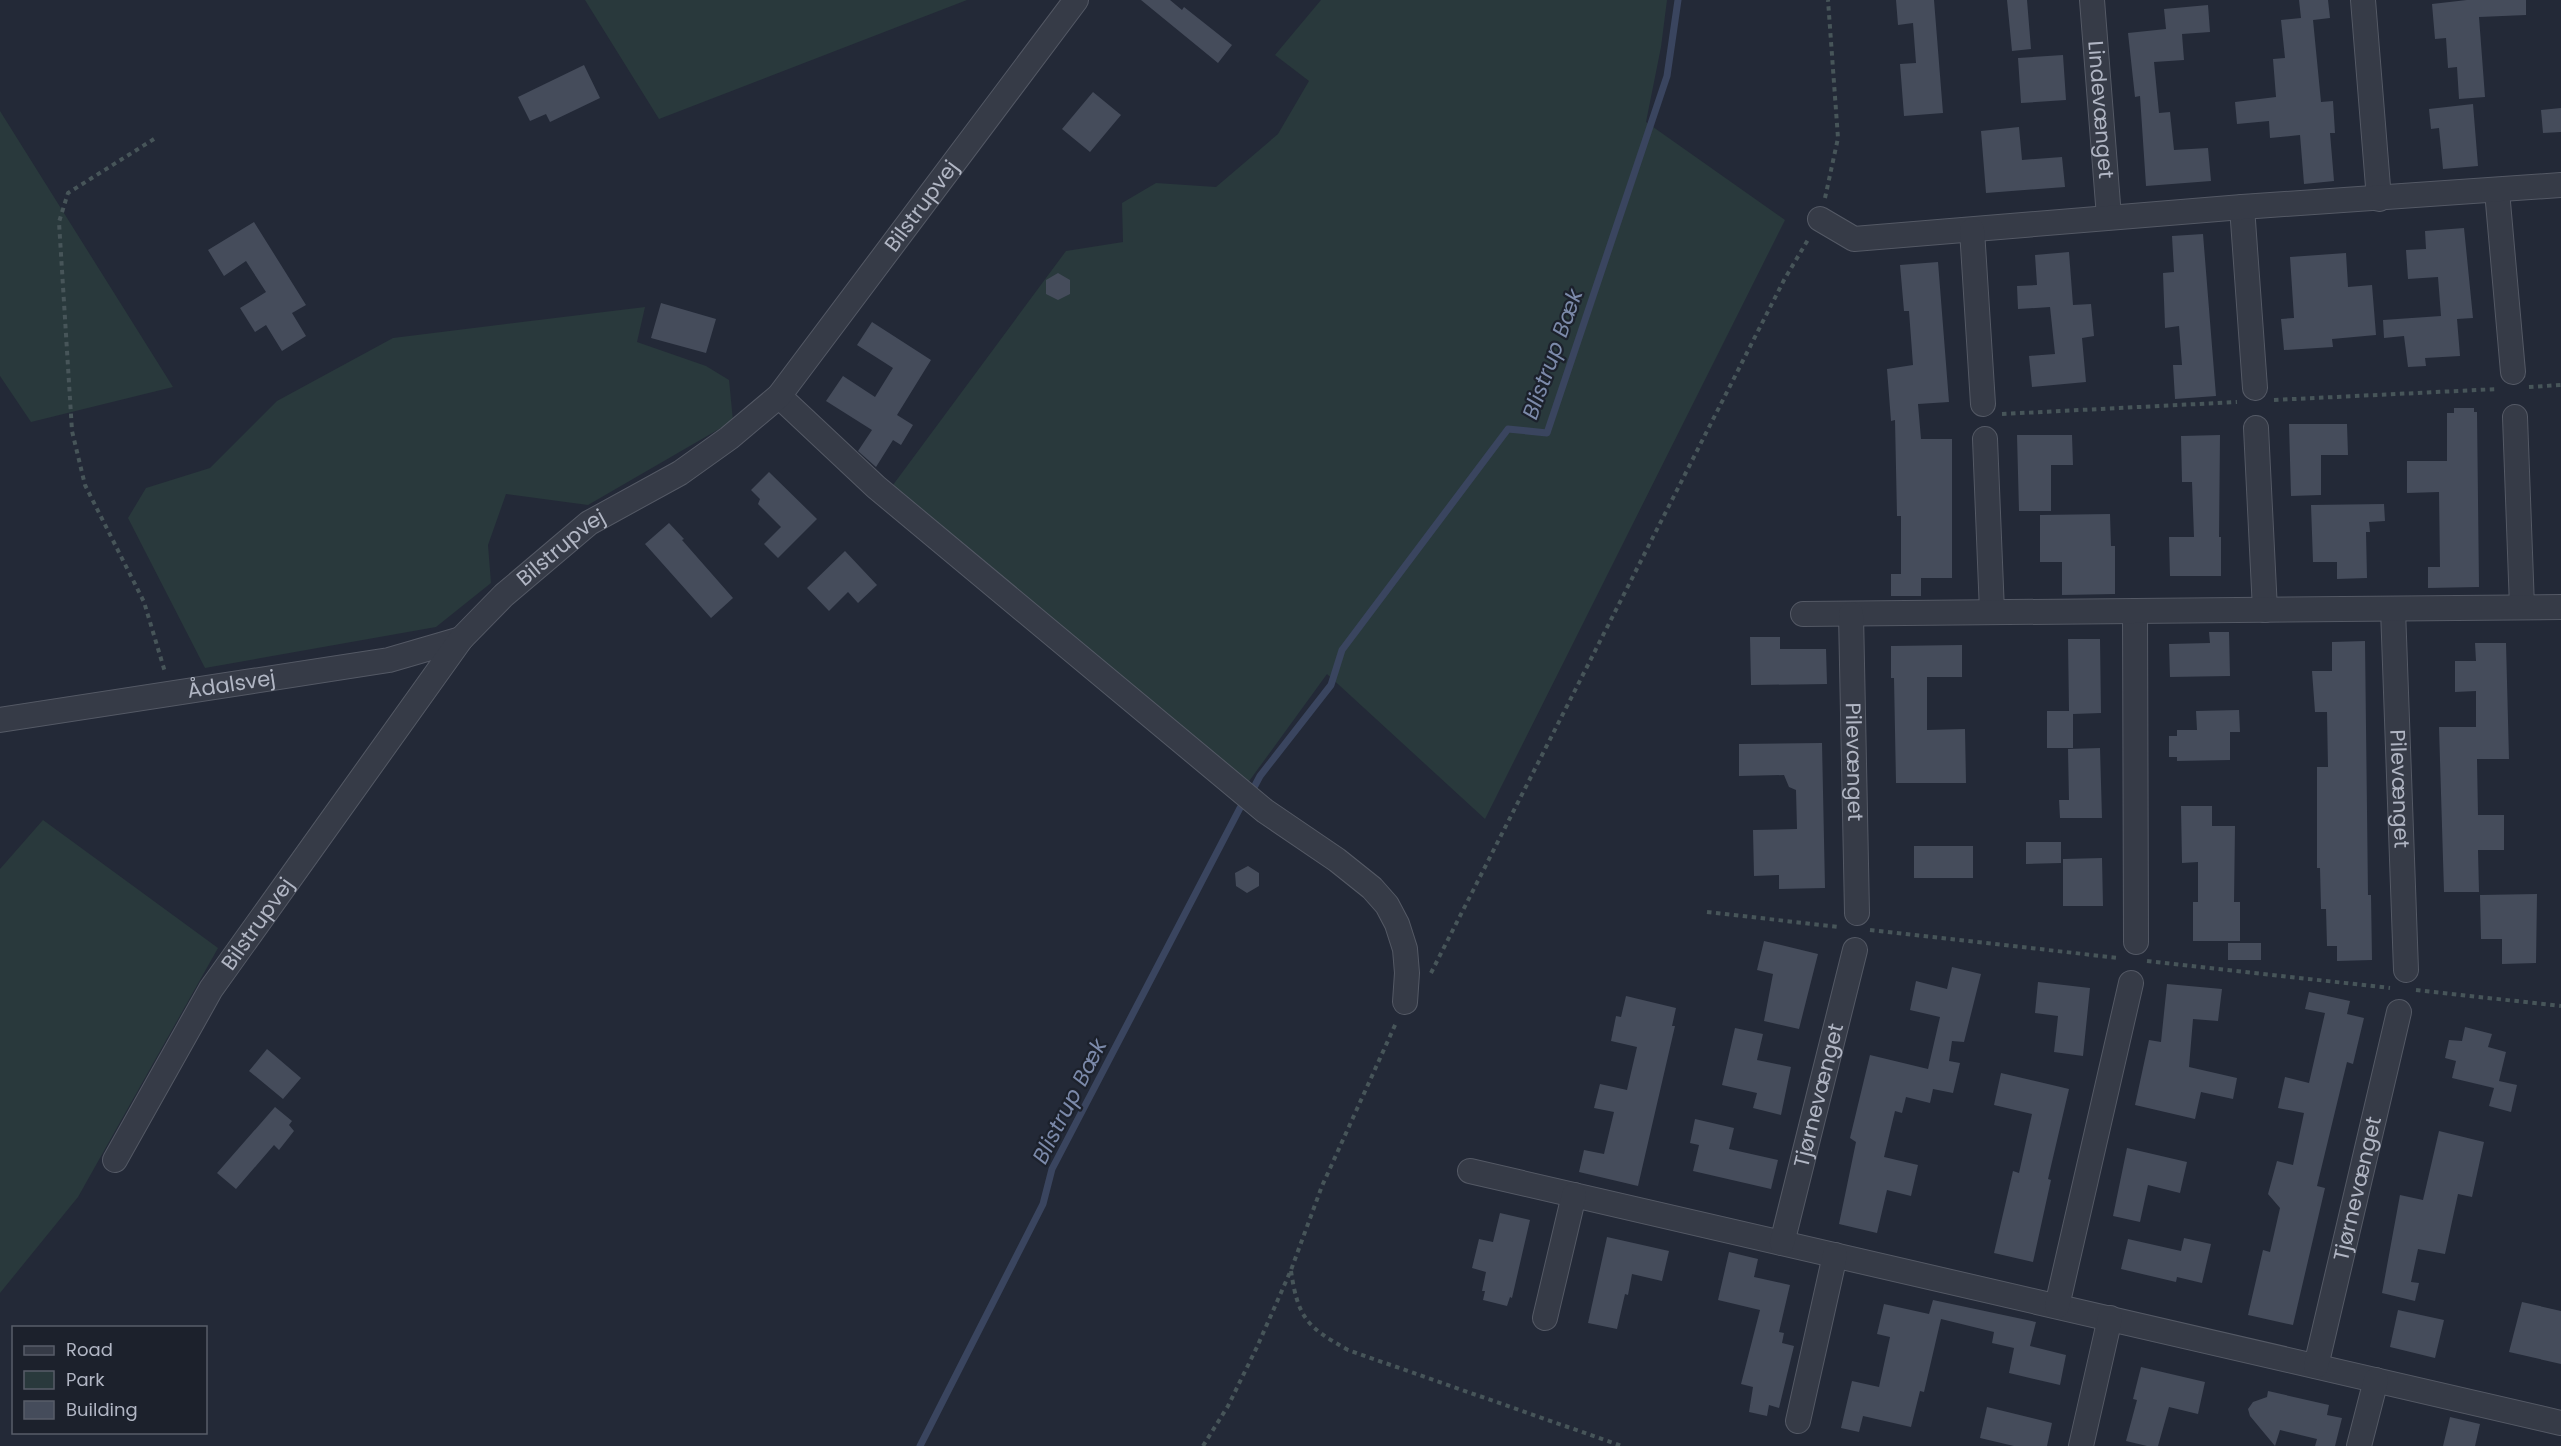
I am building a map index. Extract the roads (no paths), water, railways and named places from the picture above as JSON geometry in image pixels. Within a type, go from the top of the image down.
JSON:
[{"type":"street","name":"Bilstrupvej","points":[[115,1160],[211,989],[461,639],[504,595],[589,523],[680,473],[729,438],[779,396],[1076,0]]},
{"type":"street","name":"Lindevænget","points":[[2092,0],[2109,218]]},
{"type":"street","points":[[2363,0],[2379,199]]},
{"type":"street","points":[[1820,219],[1854,239],[2242,207],[2561,185]]},
{"type":"street","points":[[2497,191],[2513,372]]},
{"type":"street","points":[[2242,207],[2255,388]]},
{"type":"street","points":[[1972,230],[1983,405]]},
{"type":"street","points":[[779,396],[876,487],[1265,811],[1337,860],[1372,888],[1387,905],[1397,924],[1405,949],[1407,973],[1405,1002]]},
{"type":"street","points":[[2515,417],[2522,607]]},
{"type":"street","points":[[2256,428],[2265,610]]},
{"type":"street","points":[[1984,439],[1992,612]]},
{"type":"street","points":[[1803,614],[2561,607]]},
{"type":"street","name":"Pilevænget","points":[[2393,609],[2406,970]]},
{"type":"street","points":[[2135,611],[2136,942]]},
{"type":"street","name":"Pilevænget","points":[[1851,614],[1857,913]]},
{"type":"street","name":"Ådalsvej","points":[[0,720],[389,660],[461,639]]},
{"type":"street","name":"Tjørnevænget","points":[[1782,1243],[1855,950]]},
{"type":"street","points":[[2057,1306],[2131,983]]},
{"type":"street","name":"Tjørnevænget","points":[[2316,1366],[2399,1012]]},
{"type":"street","points":[[1470,1171],[2561,1423]]},
{"type":"street","points":[[1545,1318],[1574,1195]]},
{"type":"street","points":[[1798,1421],[1835,1255]]},
{"type":"street","points":[[2081,1446],[2110,1318]]},
{"type":"street","points":[[2359,1446],[2376,1380]]},
{"type":"waterway","name":"Blistrup Bæk","points":[[1252,791],[1260,776],[1331,685],[1342,650],[1508,429],[1547,433],[1667,76],[1678,0]]},
{"type":"waterway","name":"Blistrup Bæk","points":[[920,1446],[1043,1204],[1052,1169],[1240,808]]}]
